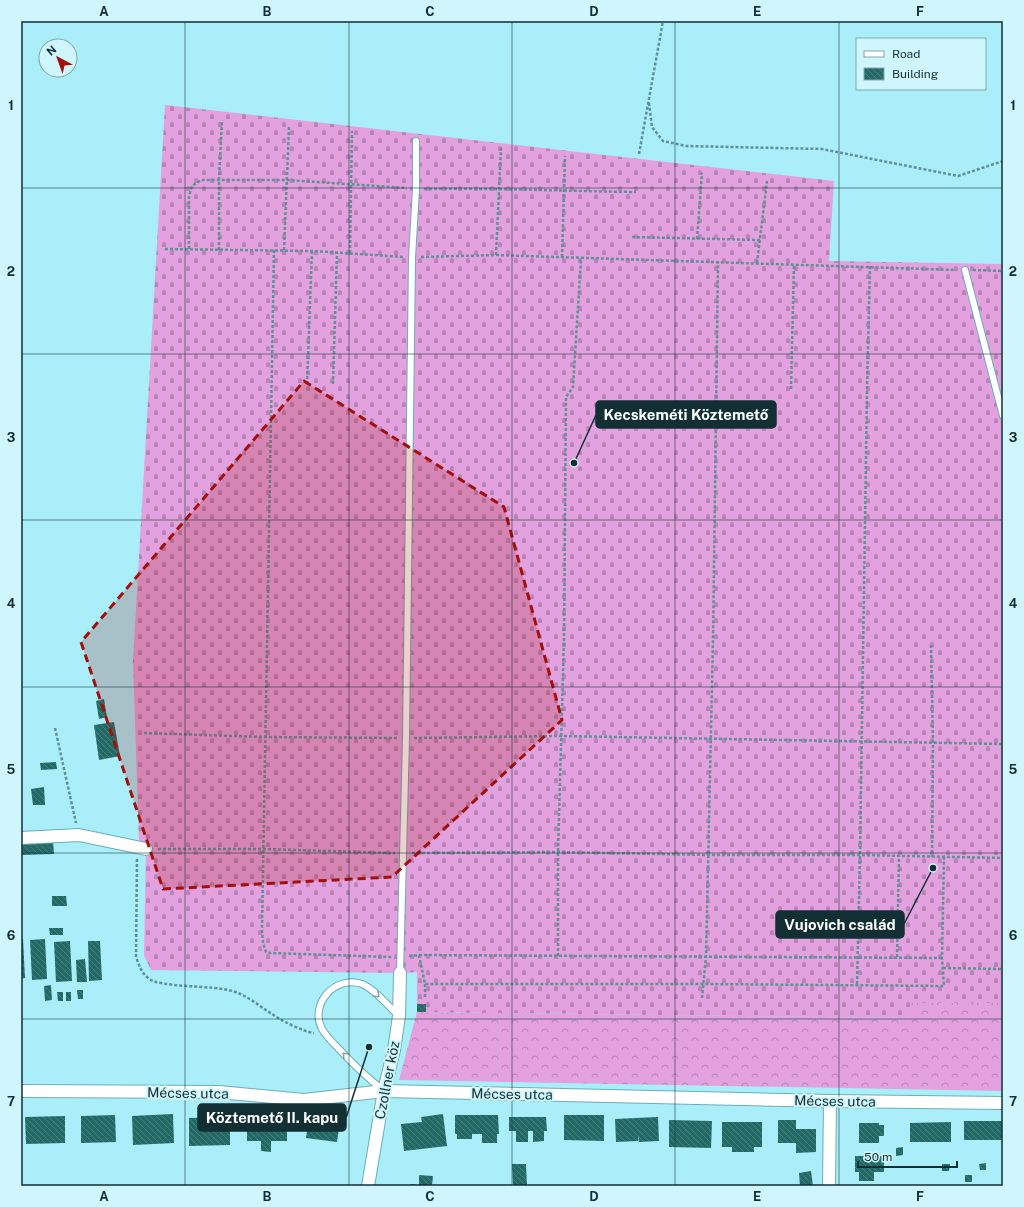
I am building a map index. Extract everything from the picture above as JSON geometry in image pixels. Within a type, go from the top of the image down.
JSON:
[{"type":"street","points":[[21,838],[79,835],[146,849]]},
{"type":"street","name":"Czollner köz","points":[[368,1186],[384,1091],[394,1050],[399,1016],[400,973]]},
{"type":"street","name":"Mécses utca","points":[[21,1091],[219,1092],[304,1100],[384,1091],[830,1101],[1003,1103]]},
{"type":"street","points":[[829,1186],[830,1101]]},
{"type":"lane","points":[[400,973],[406,738],[412,258],[416,189],[416,141]]},
{"type":"lane","points":[[965,270],[1003,416]]},
{"type":"lane","points":[[384,1091],[362,1074],[326,1036],[319,1022],[318,1014],[320,1006],[327,993],[340,984],[355,983],[370,988],[399,1016]]},
{"type":"path","points":[[639,154],[663,21]]},
{"type":"path","points":[[649,103],[652,127],[663,141],[686,146],[822,149],[958,176],[1003,161]]},
{"type":"path","points":[[219,250],[219,179],[222,120]]},
{"type":"path","points":[[284,250],[289,127]]},
{"type":"path","points":[[350,253],[352,131]]},
{"type":"path","points":[[496,256],[501,148]]},
{"type":"path","points":[[562,257],[565,156]]},
{"type":"path","points":[[697,239],[702,173]]},
{"type":"path","points":[[189,249],[190,196],[192,186],[201,180],[287,180],[416,189],[498,188],[564,192],[636,192]]},
{"type":"path","points":[[757,263],[766,181]]},
{"type":"path","points":[[632,237],[760,240]]},
{"type":"path","points":[[165,249],[312,251],[412,258],[496,256],[562,257],[581,259],[870,266],[1003,271]]},
{"type":"path","points":[[274,250],[264,737],[262,929],[263,943],[266,952],[271,954],[400,957],[419,955],[942,958]]},
{"type":"path","points":[[307,384],[312,251]]},
{"type":"path","points":[[333,384],[337,252]]},
{"type":"path","points":[[558,956],[558,852],[564,639],[566,397],[573,387],[581,259]]},
{"type":"path","points":[[702,998],[706,957],[718,262]]},
{"type":"path","points":[[791,389],[794,264]]},
{"type":"path","points":[[857,984],[870,266]]},
{"type":"path","points":[[931,645],[934,743],[932,857]]},
{"type":"path","points":[[55,728],[79,835]]},
{"type":"path","points":[[144,733],[264,737],[406,738],[561,736],[710,740],[1003,744]]},
{"type":"path","points":[[326,1036],[310,1033],[273,1016],[254,1002],[233,991],[212,987],[159,983],[149,979],[140,969],[136,957],[137,859],[146,849],[264,849],[402,853],[558,852],[708,855],[860,855],[1003,858]]},
{"type":"path","points":[[897,957],[899,856]]},
{"type":"path","points":[[425,984],[857,984],[944,986],[942,958],[944,857]]},
{"type":"path","points":[[419,955],[425,984],[425,997]]},
{"type":"path","points":[[943,968],[1003,969]]},
{"type":"highlighted area","points":[[304,381],[504,507],[562,720],[392,877],[163,889],[81,642]]},
{"type":"green space","points":[[165,105],[834,181],[829,261],[1003,264],[1003,1003],[911,1003],[911,1018],[417,1012],[417,972],[151,970],[144,955],[146,849],[139,843],[133,661]]},
{"type":"green space","points":[[911,1003],[1003,1003],[1003,1091],[399,1080],[417,1012],[911,1018]]},
{"type":"building","points":[[104,699],[107,717],[99,719],[96,701]]},
{"type":"building","points":[[114,722],[120,756],[99,760],[94,725]]},
{"type":"building","points":[[56,762],[57,769],[41,770],[40,763]]},
{"type":"building","points":[[44,787],[45,805],[33,805],[31,789]]},
{"type":"building","points":[[53,841],[54,854],[21,855],[21,842]]},
{"type":"building","points":[[52,896],[66,896],[67,906],[52,906]]},
{"type":"building","points":[[49,928],[63,928],[63,935],[50,935]]},
{"type":"building","points":[[21,939],[23,939],[25,978],[21,979]]},
{"type":"building","points":[[45,939],[47,979],[32,980],[30,940]]},
{"type":"building","points":[[70,941],[72,981],[56,982],[54,942]]},
{"type":"building","points":[[88,941],[100,941],[102,980],[89,981]]},
{"type":"building","points":[[85,959],[87,982],[77,982],[76,960]]},
{"type":"building","points":[[51,985],[52,1000],[45,1001],[44,986]]},
{"type":"building","points":[[77,990],[83,990],[83,999],[78,999]]},
{"type":"building","points":[[57,992],[63,992],[63,1001],[58,1001]]},
{"type":"building","points":[[66,992],[71,992],[71,1001],[66,1001]]},
{"type":"building","points":[[417,1004],[426,1004],[426,1012],[417,1012]]},
{"type":"building","points":[[310,1110],[341,1114],[337,1142],[306,1138]]},
{"type":"building","points":[[173,1114],[174,1143],[133,1145],[132,1116]]},
{"type":"building","points":[[443,1114],[447,1146],[404,1151],[401,1124],[422,1122],[421,1117]]},
{"type":"building","points":[[115,1115],[116,1142],[81,1143],[81,1116]]},
{"type":"building","points":[[455,1115],[498,1115],[499,1134],[497,1134],[497,1143],[482,1143],[482,1134],[472,1134],[472,1139],[457,1139],[457,1134],[455,1134]]},
{"type":"building","points":[[564,1115],[604,1115],[604,1141],[564,1140]]},
{"type":"building","points":[[65,1116],[65,1143],[26,1144],[25,1117]]},
{"type":"building","points":[[230,1117],[230,1145],[189,1146],[189,1118]]},
{"type":"building","points":[[509,1117],[546,1117],[547,1131],[544,1131],[544,1141],[533,1142],[533,1131],[528,1131],[528,1142],[516,1142],[516,1131],[509,1131]]},
{"type":"building","points":[[658,1117],[659,1141],[639,1142],[638,1135],[638,1141],[616,1142],[615,1119]]},
{"type":"building","points":[[260,1120],[273,1120],[273,1126],[287,1126],[287,1141],[271,1141],[271,1152],[261,1151],[261,1141],[247,1141],[247,1125],[259,1125]]},
{"type":"building","points":[[669,1120],[712,1121],[711,1148],[669,1147]]},
{"type":"building","points":[[778,1120],[796,1120],[796,1129],[816,1129],[816,1152],[796,1153],[796,1143],[778,1143]]},
{"type":"building","points":[[964,1121],[1003,1121],[1003,1140],[964,1140]]},
{"type":"building","points":[[722,1122],[762,1122],[762,1147],[754,1147],[754,1152],[732,1152],[732,1147],[722,1147]]},
{"type":"building","points":[[951,1122],[951,1142],[910,1142],[910,1123]]},
{"type":"building","points":[[859,1123],[879,1123],[879,1125],[884,1125],[884,1136],[879,1136],[879,1143],[859,1143]]},
{"type":"building","points":[[903,1147],[903,1155],[896,1156],[896,1148]]},
{"type":"building","points":[[855,1156],[884,1156],[884,1172],[874,1172],[874,1181],[859,1181],[859,1172],[855,1172]]},
{"type":"building","points":[[986,1163],[986,1170],[980,1170],[979,1164]]},
{"type":"building","points":[[512,1164],[526,1164],[527,1186],[513,1186]]},
{"type":"building","points":[[942,1164],[950,1164],[949,1171],[942,1171]]},
{"type":"building","points":[[811,1171],[813,1186],[800,1186],[799,1173]]},
{"type":"building","points":[[419,1175],[433,1176],[432,1186],[410,1186],[410,1184],[419,1185]]},
{"type":"building","points":[[965,1175],[972,1175],[972,1182],[965,1182]]},
{"type":"place","name":"Kecskeméti Köztemető","points":[[574,463]]},
{"type":"place","name":"Vujovich család","points":[[933,868]]},
{"type":"place","name":"Köztemető II. kapu","points":[[369,1047]]}]
